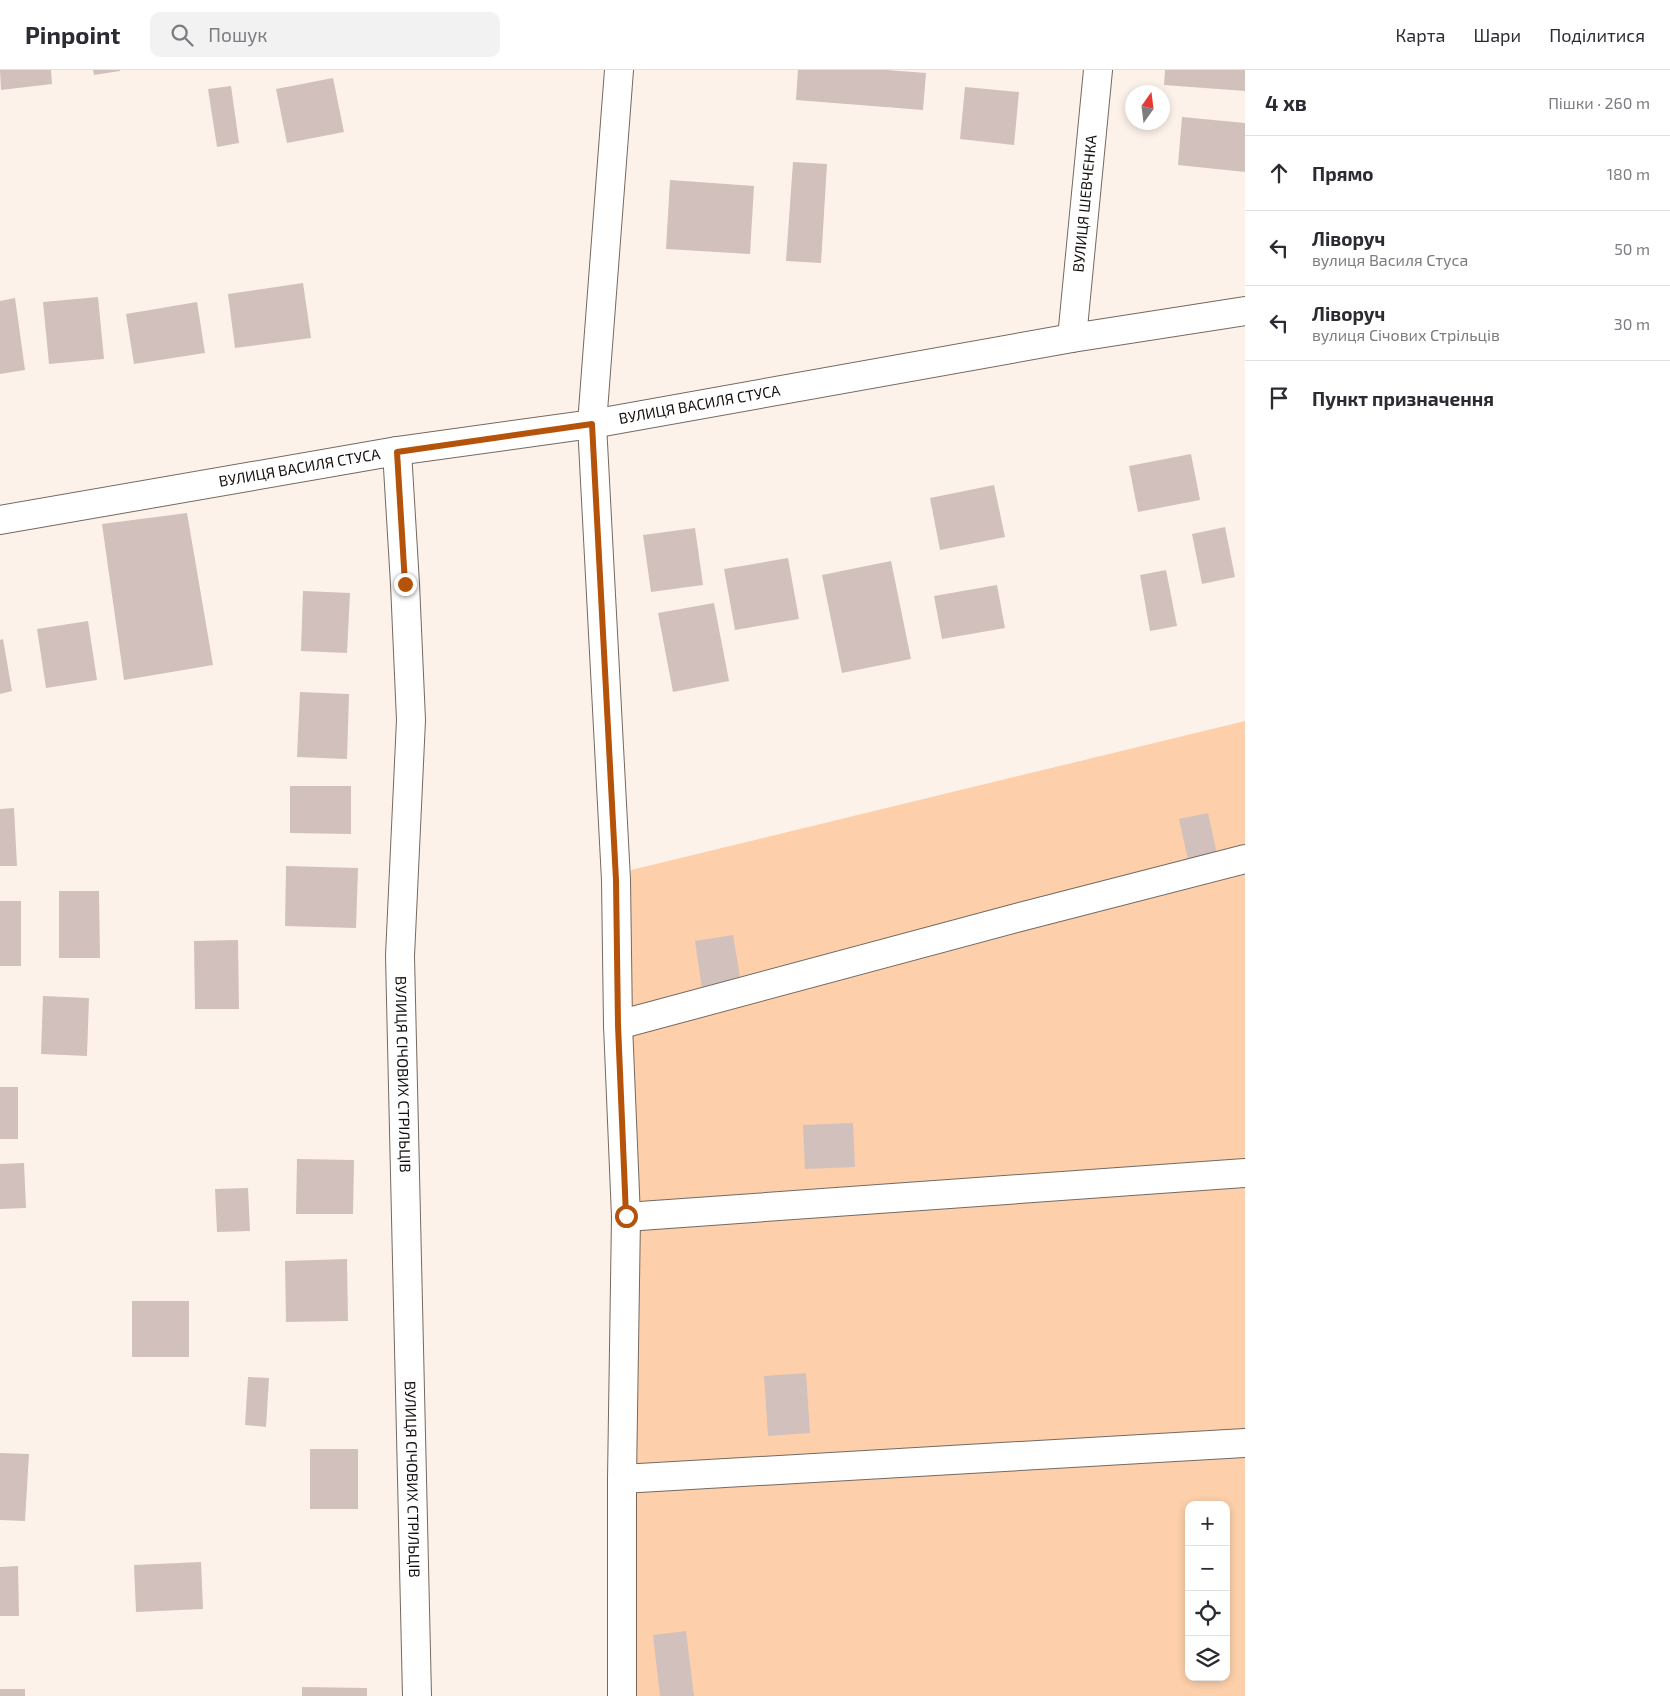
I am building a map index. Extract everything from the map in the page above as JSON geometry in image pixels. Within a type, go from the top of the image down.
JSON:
[{"type":"street","points":[[619,70],[592,424],[616,880],[618,1025],[626,1216],[622,1479],[622,1696]]},
{"type":"street","name":"ВУЛИЦЯ ШЕВЧЕНКА","points":[[1072,338],[1098,70]]},
{"type":"street","name":"ВУЛИЦЯ ВАСИЛЯ СТУСА","points":[[0,520],[397,452],[592,424],[1072,338],[1245,311]]},
{"type":"street","name":"ВУЛИЦЯ СІЧОВИХ СТРІЛЬЦІВ","points":[[397,452],[411,720],[400,956],[417,1696]]},
{"type":"street","points":[[618,1025],[1010,919],[1245,859]]},
{"type":"street","points":[[626,1216],[1245,1173]]},
{"type":"street","points":[[622,1479],[1245,1443]]},
{"type":"shaded area","points":[[1245,721],[1245,1696],[620,1696],[631,870]]},
{"type":"building","points":[[0,70],[51,70],[52,84],[1,90]]},
{"type":"building","points":[[93,70],[120,70],[120,71],[94,75]]},
{"type":"building","points":[[798,70],[887,70],[926,73],[923,110],[796,100]]},
{"type":"building","points":[[1165,70],[1245,70],[1245,91],[1164,85]]},
{"type":"building","points":[[333,78],[344,132],[287,143],[276,89]]},
{"type":"building","points":[[231,86],[239,143],[217,147],[208,89]]},
{"type":"building","points":[[965,87],[1019,92],[1014,145],[960,139]]},
{"type":"building","points":[[1182,117],[1245,123],[1245,172],[1178,165]]},
{"type":"building","points":[[793,162],[827,164],[821,263],[786,261]]},
{"type":"building","points":[[670,180],[754,186],[750,254],[666,249]]},
{"type":"building","points":[[303,283],[311,338],[235,348],[228,294]]},
{"type":"building","points":[[98,297],[104,359],[49,364],[43,302]]},
{"type":"building","points":[[15,298],[25,370],[0,374],[0,301]]},
{"type":"building","points":[[197,302],[205,353],[134,364],[126,314]]},
{"type":"building","points":[[1191,454],[1200,500],[1138,512],[1129,466]]},
{"type":"building","points":[[994,485],[1005,537],[940,550],[930,498]]},
{"type":"building","points":[[187,513],[213,665],[124,680],[102,524]]},
{"type":"building","points":[[1225,527],[1235,577],[1202,584],[1192,534]]},
{"type":"building","points":[[695,528],[703,585],[651,592],[643,535]]},
{"type":"building","points":[[788,558],[799,619],[735,630],[724,569]]},
{"type":"building","points":[[891,561],[911,659],[842,673],[822,575]]},
{"type":"building","points":[[1166,570],[1177,626],[1150,631],[1140,575]]},
{"type":"building","points":[[997,585],[1005,628],[942,639],[934,596]]},
{"type":"building","points":[[303,591],[350,593],[347,653],[301,651]]},
{"type":"building","points":[[714,603],[729,681],[673,692],[658,613]]},
{"type":"building","points":[[88,621],[97,680],[46,688],[37,629]]},
{"type":"building","points":[[3,639],[12,691],[0,694],[0,640]]},
{"type":"building","points":[[300,692],[349,694],[347,759],[297,757]]},
{"type":"building","points":[[290,786],[351,786],[351,834],[290,833]]},
{"type":"building","points":[[14,808],[17,866],[0,866],[0,809]]},
{"type":"building","points":[[1208,813],[1219,863],[1190,869],[1179,819]]},
{"type":"building","points":[[286,866],[358,868],[356,928],[285,926]]},
{"type":"building","points":[[59,891],[99,891],[100,958],[59,958]]},
{"type":"building","points":[[0,901],[21,901],[21,966],[0,966]]},
{"type":"building","points":[[733,935],[741,983],[702,989],[695,941]]},
{"type":"building","points":[[238,940],[239,1009],[195,1009],[194,941]]},
{"type":"building","points":[[43,996],[89,998],[87,1056],[41,1054]]},
{"type":"building","points":[[0,1087],[18,1087],[18,1139],[0,1139]]},
{"type":"building","points":[[853,1123],[855,1167],[805,1169],[803,1125]]},
{"type":"building","points":[[297,1159],[354,1160],[353,1214],[296,1214]]},
{"type":"building","points":[[24,1163],[26,1208],[0,1209],[0,1164]]},
{"type":"building","points":[[248,1188],[250,1231],[217,1232],[215,1189]]},
{"type":"building","points":[[347,1259],[348,1321],[286,1322],[285,1261]]},
{"type":"building","points":[[132,1301],[189,1301],[189,1357],[132,1357]]},
{"type":"building","points":[[806,1373],[810,1433],[768,1436],[764,1376]]},
{"type":"building","points":[[248,1377],[269,1378],[266,1427],[245,1425]]},
{"type":"building","points":[[310,1449],[358,1449],[358,1509],[310,1509]]},
{"type":"building","points":[[0,1453],[29,1454],[25,1521],[0,1520]]},
{"type":"building","points":[[201,1562],[203,1609],[136,1612],[134,1565]]},
{"type":"building","points":[[18,1566],[19,1616],[0,1616],[0,1567]]},
{"type":"building","points":[[686,1631],[694,1696],[660,1696],[653,1635]]},
{"type":"building","points":[[302,1687],[367,1688],[367,1696],[302,1696]]},
{"type":"building","points":[[0,1689],[25,1689],[25,1696],[0,1696]]},
{"type":"route","points":[[405,584],[397,452],[592,424],[616,880],[618,1025],[626,1216]]}]
